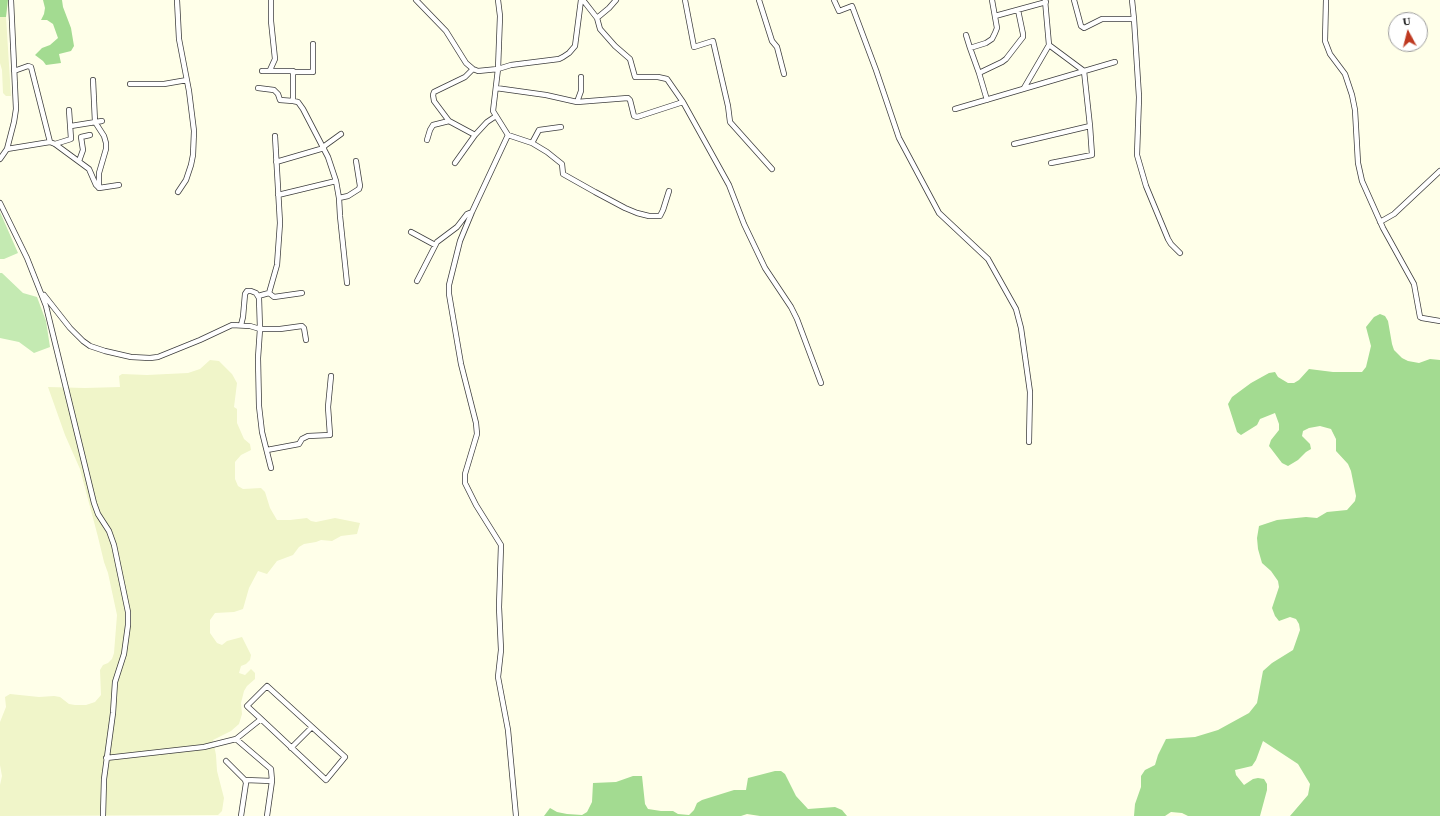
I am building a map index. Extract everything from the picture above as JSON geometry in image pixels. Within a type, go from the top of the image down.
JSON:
[{"type":"street","points":[[0,159],[7,149],[16,109],[11,0]]},
{"type":"street","points":[[177,0],[179,39],[194,122],[193,149],[188,173],[178,192]]},
{"type":"street","points":[[270,70],[276,60],[271,21],[271,0]]},
{"type":"street","points":[[416,0],[446,31],[466,63],[478,71],[559,59],[569,53],[575,46],[582,0]]},
{"type":"street","points":[[498,0],[500,16],[498,69],[493,111],[508,135],[532,143],[547,152],[562,164],[563,174],[601,196],[638,213],[650,216],[660,216],[664,210],[669,191]]},
{"type":"street","points":[[582,0],[597,18],[600,29],[630,60],[635,77],[658,77],[667,79],[683,102],[729,185],[746,229],[765,268],[791,307],[797,319],[821,383]]},
{"type":"street","points":[[597,18],[616,0]]},
{"type":"street","points":[[685,0],[694,47],[713,41],[728,106],[730,122],[772,170]]},
{"type":"street","points":[[759,0],[772,41],[777,47],[784,74]]},
{"type":"street","points":[[834,0],[839,11],[852,6],[899,138],[939,213],[988,259],[1016,309],[1021,328],[1030,392],[1029,442]]},
{"type":"street","points":[[970,48],[986,43],[992,39],[997,28],[992,0]]},
{"type":"street","points":[[1074,0],[1081,26],[1084,28],[1102,19],[1134,19]]},
{"type":"street","points":[[1132,0],[1139,97],[1137,155],[1146,186],[1168,239],[1180,253]]},
{"type":"street","points":[[1326,0],[1325,41],[1327,49],[1345,74],[1352,94],[1355,110],[1358,163],[1362,181],[1380,222],[1413,282],[1420,317],[1440,321]]},
{"type":"street","points":[[995,16],[1045,1],[1049,45],[1024,88]]},
{"type":"street","points":[[979,73],[1006,59],[1023,37],[1018,10]]},
{"type":"street","points":[[966,36],[987,100]]},
{"type":"street","points":[[262,71],[313,72],[313,44]]},
{"type":"street","points":[[1049,45],[1084,71],[1092,155],[1051,163]]},
{"type":"street","points":[[955,109],[1115,62]]},
{"type":"street","points":[[14,71],[28,66],[31,67],[53,143],[80,161],[89,169],[96,185],[99,188]]},
{"type":"street","points":[[473,69],[465,77],[433,93],[434,100],[449,121],[475,135]]},
{"type":"street","points":[[293,101],[294,72]]},
{"type":"street","points":[[576,102],[581,91],[581,77]]},
{"type":"street","points":[[93,80],[95,122],[104,136],[106,143],[106,149],[99,173],[99,188]]},
{"type":"street","points":[[130,84],[164,84],[187,80]]},
{"type":"street","points":[[258,88],[274,90],[278,94],[280,100],[293,101],[300,104],[324,147],[336,181],[339,198],[347,283]]},
{"type":"street","points":[[496,88],[546,95],[576,102],[628,98],[630,100],[634,116],[637,117],[683,102]]},
{"type":"street","points":[[7,149],[72,139],[69,110]]},
{"type":"street","points":[[455,163],[475,135],[487,122],[496,116]]},
{"type":"street","points":[[71,126],[102,120]]},
{"type":"street","points":[[427,140],[433,125],[449,121]]},
{"type":"street","points":[[1014,144],[1090,126]]},
{"type":"street","points":[[532,143],[539,130],[561,127]]},
{"type":"street","points":[[276,162],[324,147],[342,134]]},
{"type":"street","points":[[80,161],[83,150],[82,137],[90,135]]},
{"type":"street","points":[[508,135],[460,241],[449,285],[449,294],[461,364],[476,423],[477,434],[465,474],[465,483],[476,505],[501,545],[499,607],[500,650],[498,677],[508,730],[514,808],[516,816]]},
{"type":"street","points":[[269,294],[277,265],[280,223],[275,136]]},
{"type":"street","points":[[339,198],[348,196],[359,189],[360,186],[356,160]]},
{"type":"street","points":[[1380,222],[1394,214],[1440,172]]},
{"type":"street","points":[[278,195],[336,181]]},
{"type":"street","points":[[99,188],[119,185]]},
{"type":"street","points":[[0,204],[42,293],[94,503],[98,514],[109,531],[114,545],[128,612],[128,625],[124,654],[115,682],[113,713],[106,758],[103,816]]},
{"type":"street","points":[[417,281],[435,245],[456,227],[467,214],[472,212]]},
{"type":"street","points":[[411,232],[435,245]]},
{"type":"street","points":[[241,325],[245,294],[251,290],[258,296],[260,330],[258,398],[260,419],[271,468]]},
{"type":"street","points":[[42,293],[83,341],[100,350],[131,357],[158,357],[200,340],[229,326],[241,325],[260,330],[302,326],[304,328],[306,340]]},
{"type":"street","points":[[258,296],[269,294],[274,297],[302,293]]},
{"type":"street","points":[[267,450],[299,444],[302,439],[308,436],[330,435],[328,407],[331,376]]},
{"type":"street","points":[[267,686],[345,757],[326,780],[261,719],[247,706],[267,686]]},
{"type":"street","points":[[106,758],[204,747],[236,739],[261,719]]},
{"type":"street","points":[[291,748],[312,727]]},
{"type":"street","points":[[236,739],[271,769],[272,781],[267,816]]},
{"type":"street","points":[[226,761],[245,780],[246,786],[241,816]]},
{"type":"street","points":[[245,780],[272,781]]},
{"type":"green space","points":[[0,0],[8,0],[6,17],[0,17]]},
{"type":"green space","points":[[43,0],[62,0],[71,28],[74,46],[71,51],[59,54],[61,63],[46,65],[35,55],[42,48],[50,45],[58,38],[53,24],[47,20],[41,20],[45,8]]},
{"type":"green space","points":[[0,17],[6,17],[11,96],[6,96],[3,93],[2,70],[0,63]]},
{"type":"green space","points":[[0,212],[18,253],[4,259],[0,259]]},
{"type":"green space","points":[[0,273],[2,273],[23,293],[37,297],[46,321],[50,347],[34,353],[19,342],[0,338]]},
{"type":"green space","points":[[1380,314],[1385,316],[1388,321],[1394,350],[1402,358],[1419,363],[1430,359],[1440,360],[1440,816],[1290,816],[1308,795],[1310,784],[1298,764],[1263,741],[1256,760],[1252,766],[1235,770],[1236,775],[1244,785],[1253,779],[1258,778],[1264,779],[1267,784],[1267,790],[1260,816],[1188,816],[1182,813],[1171,812],[1165,816],[1134,816],[1135,804],[1141,787],[1141,776],[1145,770],[1155,765],[1166,739],[1195,737],[1218,730],[1249,713],[1257,703],[1263,671],[1272,663],[1293,650],[1300,630],[1299,624],[1296,619],[1290,617],[1279,621],[1275,616],[1272,608],[1279,587],[1278,581],[1271,571],[1262,563],[1257,538],[1259,526],[1277,520],[1306,517],[1317,518],[1327,512],[1347,510],[1355,501],[1356,496],[1351,471],[1348,464],[1336,451],[1336,439],[1331,429],[1320,426],[1303,431],[1302,436],[1310,444],[1311,449],[1288,466],[1282,463],[1269,446],[1271,440],[1279,430],[1279,424],[1275,413],[1260,419],[1257,425],[1241,435],[1237,432],[1228,404],[1232,397],[1251,383],[1269,373],[1275,372],[1278,377],[1288,383],[1294,383],[1299,380],[1309,369],[1333,372],[1362,372],[1366,367],[1371,346],[1366,327],[1374,317]]},
{"type":"green space","points":[[210,360],[219,361],[232,374],[237,383],[234,407],[237,409],[237,423],[244,439],[250,444],[251,450],[241,455],[235,462],[235,479],[238,486],[243,489],[261,488],[265,492],[270,508],[277,520],[307,518],[316,522],[335,518],[360,523],[357,534],[341,536],[332,541],[321,540],[304,544],[299,547],[293,555],[277,561],[267,574],[258,571],[249,588],[243,609],[234,612],[215,613],[210,620],[210,633],[217,643],[222,645],[227,641],[242,637],[251,655],[250,660],[241,666],[239,673],[245,675],[251,669],[255,673],[255,679],[244,691],[241,703],[242,714],[239,724],[231,731],[213,740],[217,771],[224,798],[222,811],[218,815],[0,816],[0,785],[2,776],[0,765],[0,722],[6,707],[5,697],[10,694],[39,697],[54,696],[60,697],[69,704],[75,705],[86,705],[95,702],[101,695],[100,670],[103,665],[112,659],[114,653],[117,615],[108,573],[80,469],[65,435],[48,387],[120,387],[119,376],[122,374],[147,375],[188,373],[200,369]]},
{"type":"green space","points":[[775,771],[781,771],[785,774],[796,796],[808,809],[835,807],[842,810],[847,816],[760,816],[747,814],[741,816],[544,816],[550,808],[557,812],[582,815],[587,812],[592,802],[593,783],[616,782],[633,776],[642,776],[645,804],[648,809],[673,811],[678,814],[689,815],[694,810],[697,803],[702,800],[734,790],[746,790],[748,778]]}]
